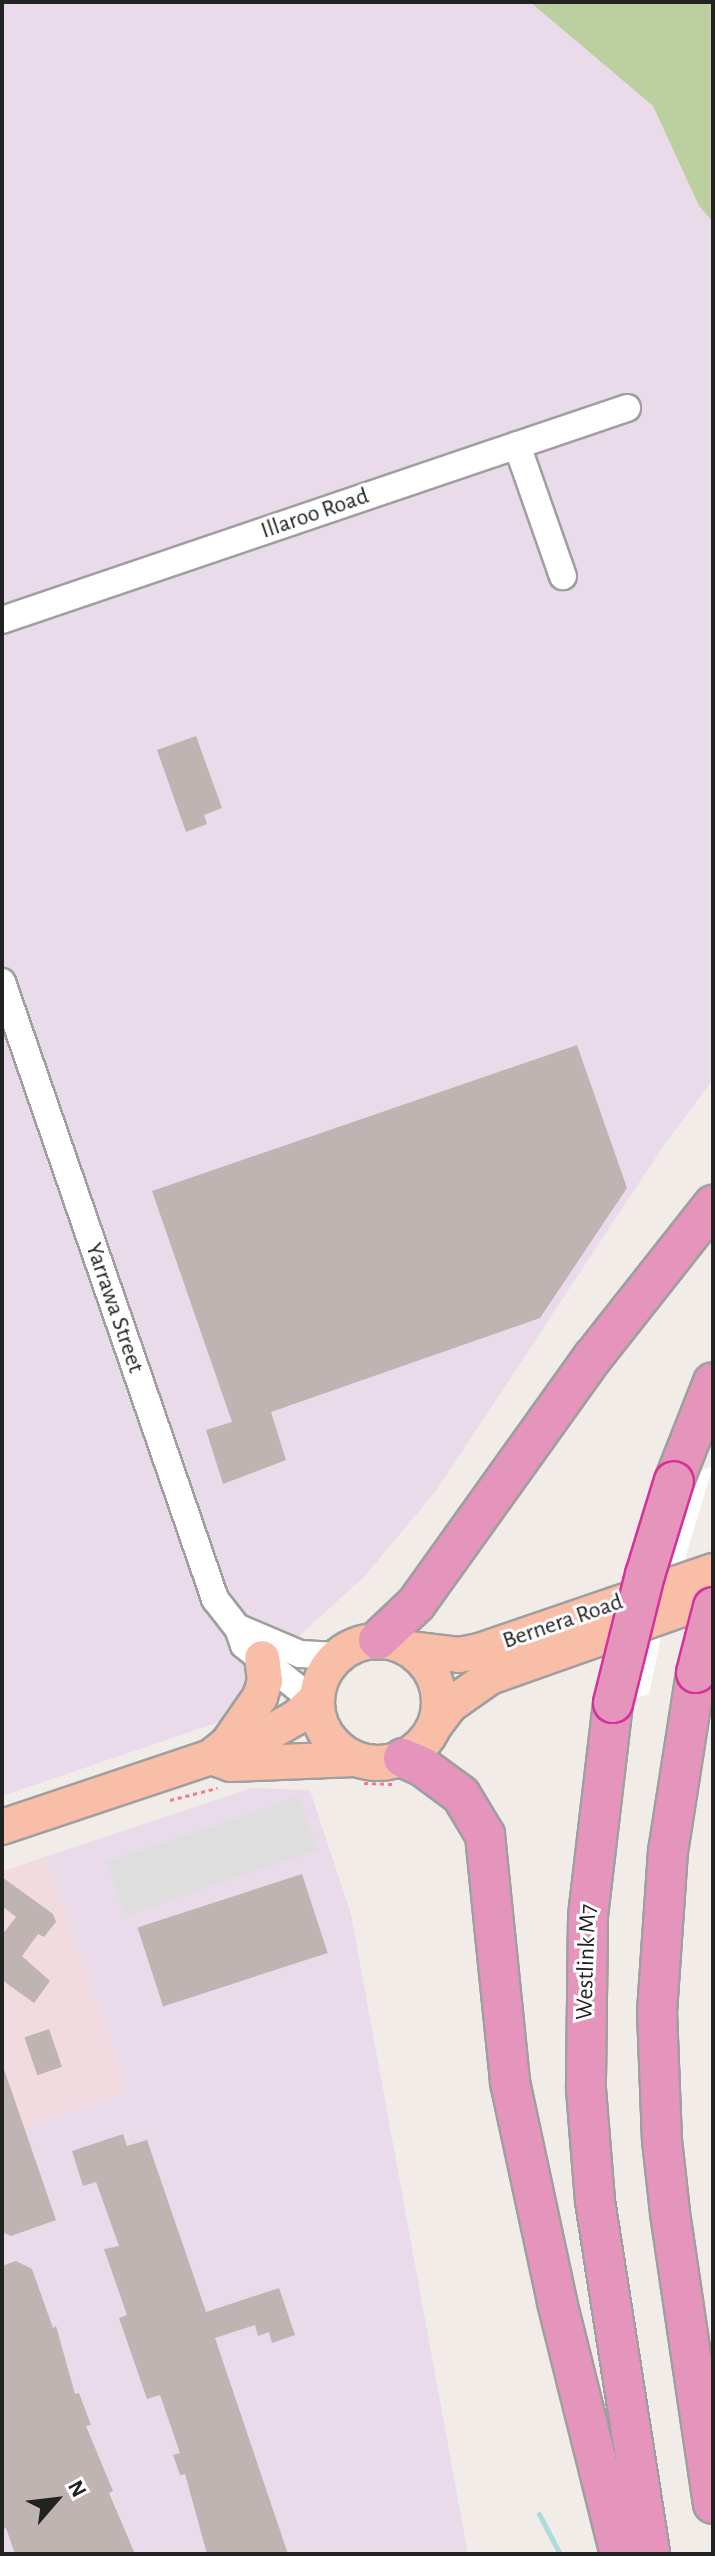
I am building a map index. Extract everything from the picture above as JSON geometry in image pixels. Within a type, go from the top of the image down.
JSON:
[{"type":"highway","points":[[394,1644],[416,1604],[642,1291],[713,1205]]},
{"type":"highway","name":"Westlink M7","points":[[650,2554],[595,2201],[586,2089],[588,1917],[613,1703],[645,1575],[674,1481],[713,1382]]},
{"type":"highway","points":[[713,1607],[696,1673],[668,1851],[659,1959],[658,2042],[670,2213],[713,2504]]},
{"type":"highway","points":[[403,1758],[423,1767],[461,1795],[485,1835],[496,1976],[510,2082],[557,2302],[620,2554]]},
{"type":"main road","name":"Bernera Road","points":[[394,1644],[459,1655],[479,1651],[713,1571]]},
{"type":"main road","name":"Bernera Road","points":[[435,1725],[450,1705],[490,1677],[713,1598]]},
{"type":"main road","points":[[222,1762],[355,1759],[388,1763],[403,1758],[428,1739],[435,1725],[439,1691],[423,1660],[394,1644],[356,1644],[338,1656],[321,1681],[317,1697],[327,1735],[355,1759]]},
{"type":"main road","points":[[222,1762],[260,1697],[265,1681],[262,1658]]},
{"type":"main road","points":[[2,1827],[222,1762],[270,1734],[317,1697]]},
{"type":"street","name":"Illaroo Road","points":[[2,620],[627,408]]},
{"type":"street","points":[[517,445],[563,576]]},
{"type":"street","name":"Yarrawa Street","points":[[2,982],[215,1599],[238,1628],[244,1645],[304,1693],[317,1697]]},
{"type":"street","points":[[238,1628],[300,1654],[338,1656]]},
{"type":"path","points":[[159,1803],[222,1762]]},
{"type":"shaded area","points":[[2,2],[530,2],[653,106],[699,206],[713,222],[713,1079],[662,1148],[436,1491],[364,1577],[301,1634],[222,1721],[2,1796]]},
{"type":"shaded area","points":[[251,1788],[310,1790],[351,1914],[468,2554],[2,2554],[2,2062],[25,2128],[128,2092],[47,1856]]},
{"type":"shaded area","points":[[299,1796],[318,1850],[126,1916],[107,1862]]},
{"type":"shaded area","points":[[47,1856],[128,2092],[25,2128],[2,2062],[2,1872]]},
{"type":"green space","points":[[530,2],[713,2],[713,222],[699,206],[653,106]]},
{"type":"pier","points":[[713,1466],[660,1641],[649,1694],[594,1709],[625,1574],[649,1491]]},
{"type":"building","points":[[196,736],[222,808],[204,815],[207,824],[186,832],[157,750]]},
{"type":"building","points":[[577,1045],[627,1188],[540,1318],[271,1412],[286,1460],[223,1484],[206,1430],[232,1422],[152,1191]]},
{"type":"building","points":[[302,1874],[328,1953],[163,2006],[137,1927]]},
{"type":"building","points":[[2,1877],[53,1914],[56,1922],[44,1937],[38,1934],[22,1956],[50,1981],[34,2003],[2,1980],[2,1935],[16,1917],[2,1906]]},
{"type":"building","points":[[49,2029],[62,2067],[37,2075],[24,2037]]},
{"type":"building","points":[[4,2069],[56,2220],[11,2236],[2,2232]]},
{"type":"building","points":[[123,2134],[127,2146],[147,2140],[206,2312],[279,2288],[295,2335],[272,2343],[269,2332],[258,2336],[255,2325],[215,2338],[288,2554],[207,2554],[185,2474],[180,2475],[173,2455],[180,2453],[160,2395],[147,2399],[119,2318],[127,2315],[104,2249],[119,2246],[96,2182],[83,2186],[72,2151]]},
{"type":"building","points":[[16,2261],[32,2269],[53,2328],[56,2326],[75,2394],[79,2393],[91,2425],[86,2426],[113,2491],[109,2493],[135,2554],[15,2554],[6,2528],[2,2530],[2,2266]]},
{"type":"waterway","points":[[539,2514],[560,2554]]}]
